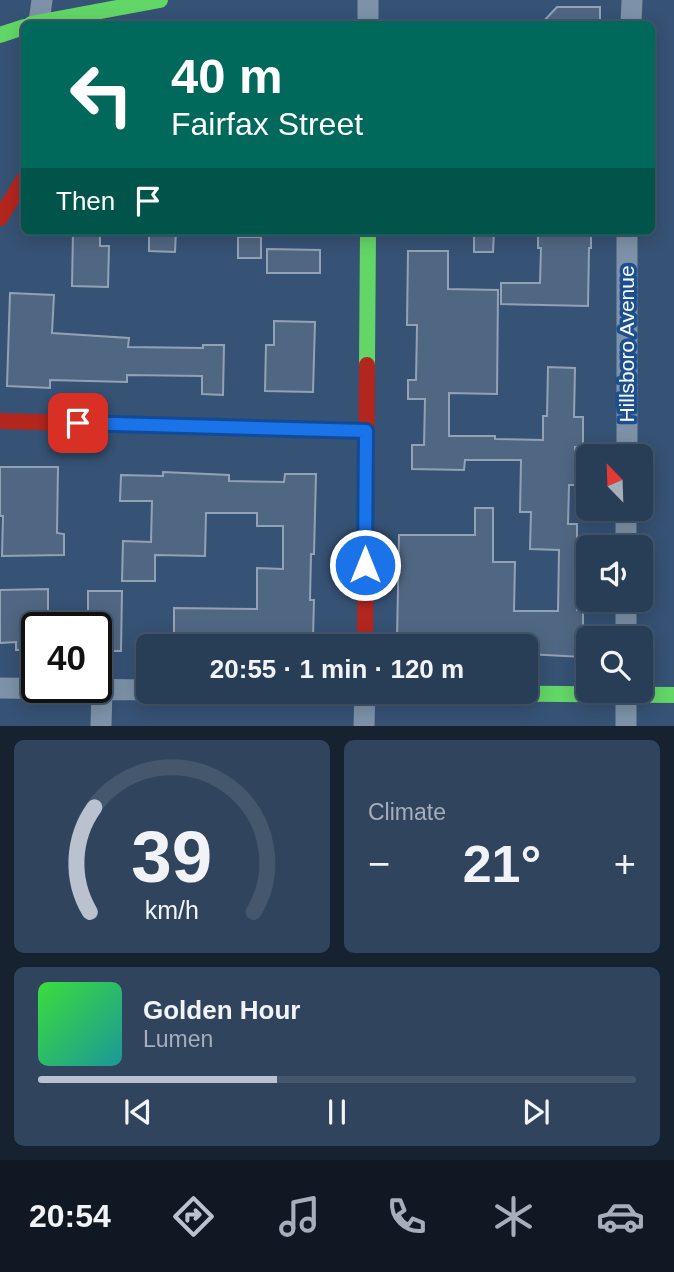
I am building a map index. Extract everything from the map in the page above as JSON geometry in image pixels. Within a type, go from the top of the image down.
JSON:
[{"type":"street","points":[[32,21],[42,0]]},
{"type":"street","points":[[46,21],[160,0]]},
{"type":"street","points":[[368,0],[368,21]]},
{"type":"street","points":[[631,21],[632,0]]},
{"type":"street","points":[[123,21],[134,4]]},
{"type":"street","points":[[0,35],[21,28]]},
{"type":"street","points":[[0,218],[21,184]]},
{"type":"street","points":[[365,634],[368,235]]},
{"type":"street","name":"Hillsboro Avenue","points":[[627,235],[627,444]]},
{"type":"street","points":[[0,421],[366,431]]},
{"type":"street","points":[[0,688],[21,688]]},
{"type":"street","points":[[112,690],[136,690]]},
{"type":"street","points":[[538,693],[576,693]]},
{"type":"street","points":[[653,694],[674,695]]},
{"type":"street","points":[[102,703],[102,726]]},
{"type":"street","points":[[626,703],[626,726]]},
{"type":"street","points":[[364,726],[365,704]]},
{"type":"building","points":[[557,7],[600,7],[600,21],[544,21]]},
{"type":"building","points":[[73,235],[100,235],[100,246],[109,246],[108,287],[72,286]]},
{"type":"building","points":[[149,235],[176,235],[175,252],[149,251]]},
{"type":"building","points":[[474,235],[494,235],[493,252],[474,252]]},
{"type":"building","points":[[538,235],[591,235],[588,306],[501,304],[501,283],[540,283],[541,248],[538,248]]},
{"type":"building","points":[[238,237],[261,237],[261,258],[238,258]]},
{"type":"building","points":[[267,249],[320,250],[320,273],[267,273]]},
{"type":"building","points":[[408,251],[448,251],[448,289],[498,290],[497,394],[449,393],[449,436],[543,440],[543,416],[547,416],[548,367],[575,368],[574,417],[583,417],[583,444],[576,444],[575,447],[575,485],[569,485],[568,524],[577,524],[576,612],[583,612],[583,626],[576,626],[576,657],[538,655],[538,634],[397,634],[399,535],[475,535],[475,508],[493,508],[493,562],[515,562],[514,611],[558,611],[559,550],[530,549],[531,512],[520,512],[521,460],[465,460],[464,470],[412,469],[412,445],[424,445],[425,399],[408,399],[408,380],[416,380],[417,325],[407,325]]},
{"type":"building","points":[[10,293],[54,295],[52,333],[129,338],[128,347],[203,348],[203,345],[224,345],[223,395],[202,394],[202,376],[127,375],[127,382],[50,380],[50,388],[7,386]]},
{"type":"building","points":[[274,321],[315,322],[313,392],[265,391],[266,345],[274,345]]},
{"type":"building","points":[[0,467],[58,467],[57,533],[64,534],[64,555],[2,556]]},
{"type":"building","points":[[163,472],[229,475],[229,481],[284,482],[285,474],[316,474],[310,600],[314,600],[313,634],[174,634],[174,608],[257,609],[257,568],[283,569],[283,526],[257,526],[257,513],[206,513],[205,556],[155,555],[155,581],[122,581],[123,541],[151,542],[152,501],[120,501],[121,475],[163,476]]},
{"type":"building","points":[[48,589],[48,612],[21,612],[21,650],[16,650],[16,642],[0,643],[0,590]]},
{"type":"building","points":[[88,591],[122,591],[121,651],[112,651],[112,612],[88,612]]},
{"type":"traffic: fast","points":[[47,21],[160,0]]},
{"type":"traffic: fast","points":[[0,35],[21,28]]},
{"type":"traffic: fast","points":[[367,365],[368,235]]},
{"type":"traffic: fast","points":[[538,694],[674,695]]},
{"type":"traffic: jam","points":[[0,218],[21,184]]},
{"type":"traffic: jam","points":[[365,634],[367,365]]},
{"type":"traffic: jam","points":[[0,421],[366,431]]},
{"type":"route","points":[[78,423],[366,431],[365,565]]}]
